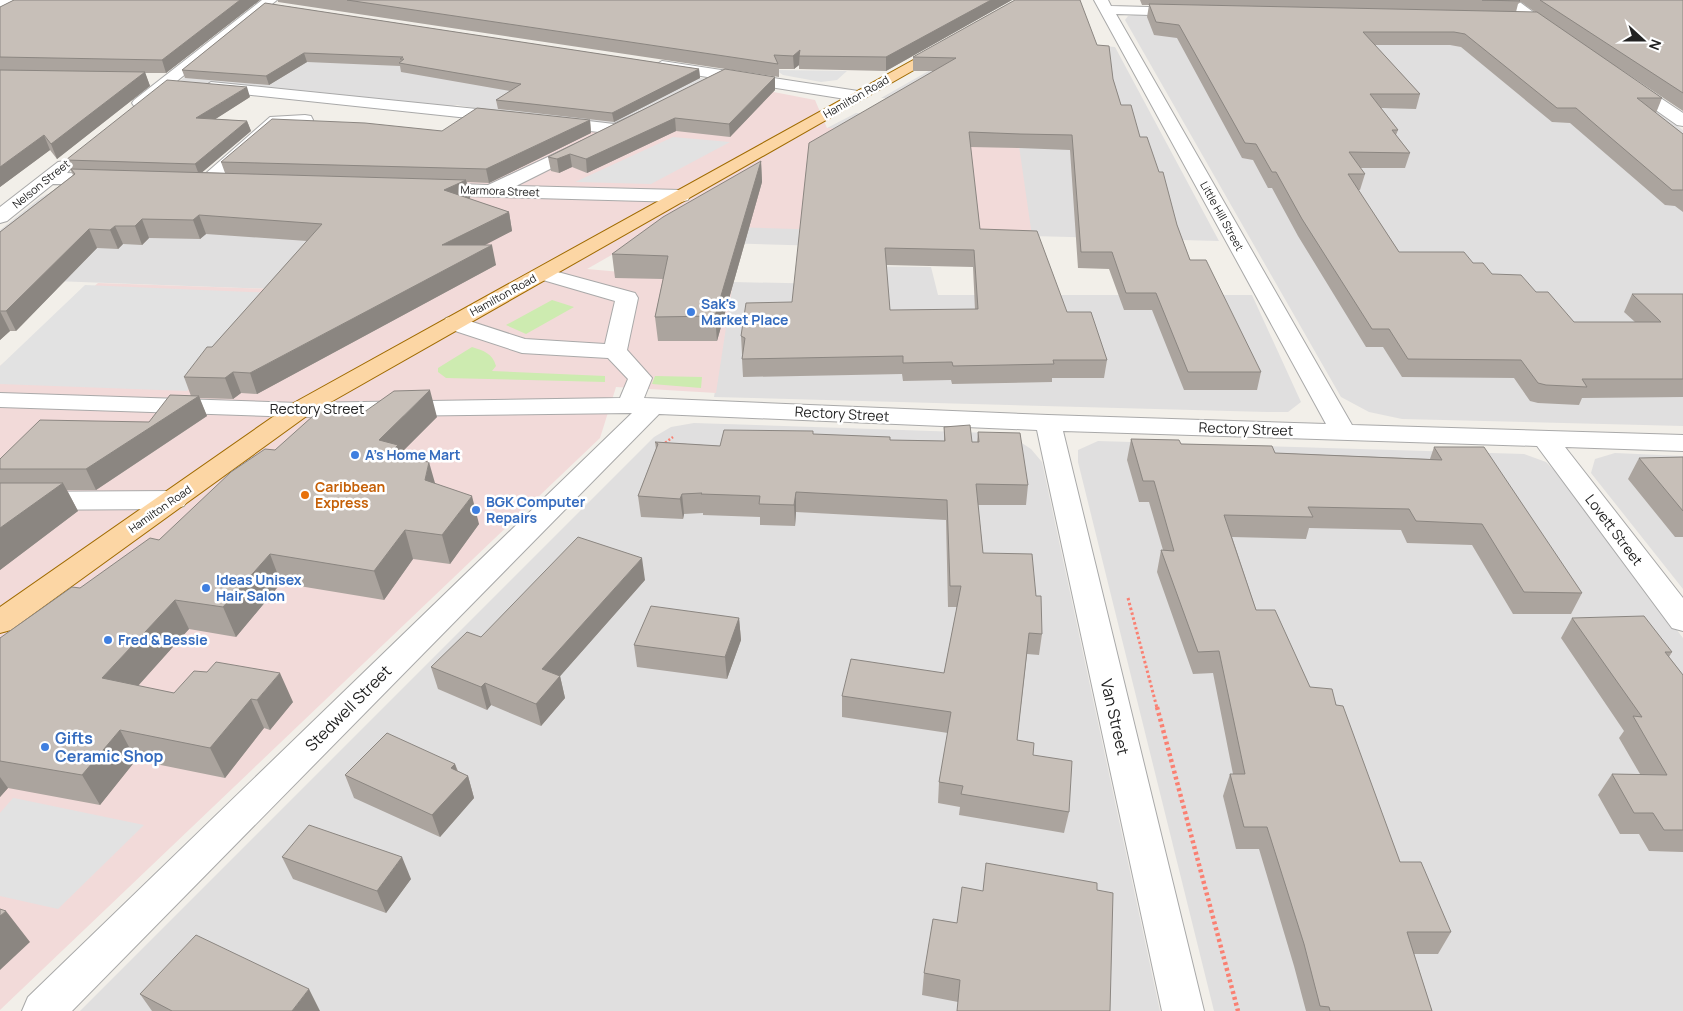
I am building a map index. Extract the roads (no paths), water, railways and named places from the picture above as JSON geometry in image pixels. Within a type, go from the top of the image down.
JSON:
[{"type":"main road","name":"Hamilton Road","points":[[0,622],[300,410],[959,38]]},
{"type":"street","points":[[0,4],[7,0]]},
{"type":"street","points":[[1508,0],[1568,42]]},
{"type":"street","points":[[126,114],[272,4]]},
{"type":"street","points":[[1104,5],[1197,12]]},
{"type":"street","name":"Little Hill Street","points":[[1104,5],[1343,432]]},
{"type":"street","points":[[1505,18],[1535,19]]},
{"type":"street","points":[[645,63],[858,96]]},
{"type":"street","points":[[697,88],[723,75]]},
{"type":"street","points":[[1617,76],[1683,121]]},
{"type":"street","points":[[148,80],[519,118]]},
{"type":"street","points":[[493,191],[652,111]]},
{"type":"street","points":[[205,182],[276,121],[305,120]]},
{"type":"street","points":[[539,120],[617,129]]},
{"type":"street","name":"Nelson Street","points":[[0,217],[80,152]]},
{"type":"street","points":[[49,178],[127,180]]},
{"type":"street","points":[[186,182],[235,183]]},
{"type":"street","name":"Marmora Street","points":[[413,188],[681,196]]},
{"type":"street","points":[[543,274],[627,298],[615,352]]},
{"type":"street","points":[[454,323],[522,346],[615,352],[640,378],[642,405]]},
{"type":"street","name":"Rectory Street","points":[[0,400],[300,410],[642,405],[1048,423],[1683,444]]},
{"type":"street","points":[[34,426],[57,402]]},
{"type":"street","name":"Stedwell Street","points":[[43,1011],[642,405]]},
{"type":"street","name":"Van Street","points":[[1048,423],[1183,1011]]},
{"type":"street","name":"Lovett Street","points":[[1546,440],[1683,620]]},
{"type":"street","points":[[0,500],[174,500]]},
{"type":"place","name":"Sak's Market Place","points":[[691,312]]},
{"type":"place","name":"A's Home Mart","points":[[355,455]]},
{"type":"place","name":"Caribbean Express","points":[[305,495]]},
{"type":"place","name":"BGK Computer Repairs","points":[[476,510]]},
{"type":"place","name":"Ideas Unisex Hair Salon","points":[[206,588]]},
{"type":"place","name":"Fred & Bessie","points":[[108,640]]},
{"type":"place","name":"Gifts Ceramic Shop","points":[[45,747]]}]
